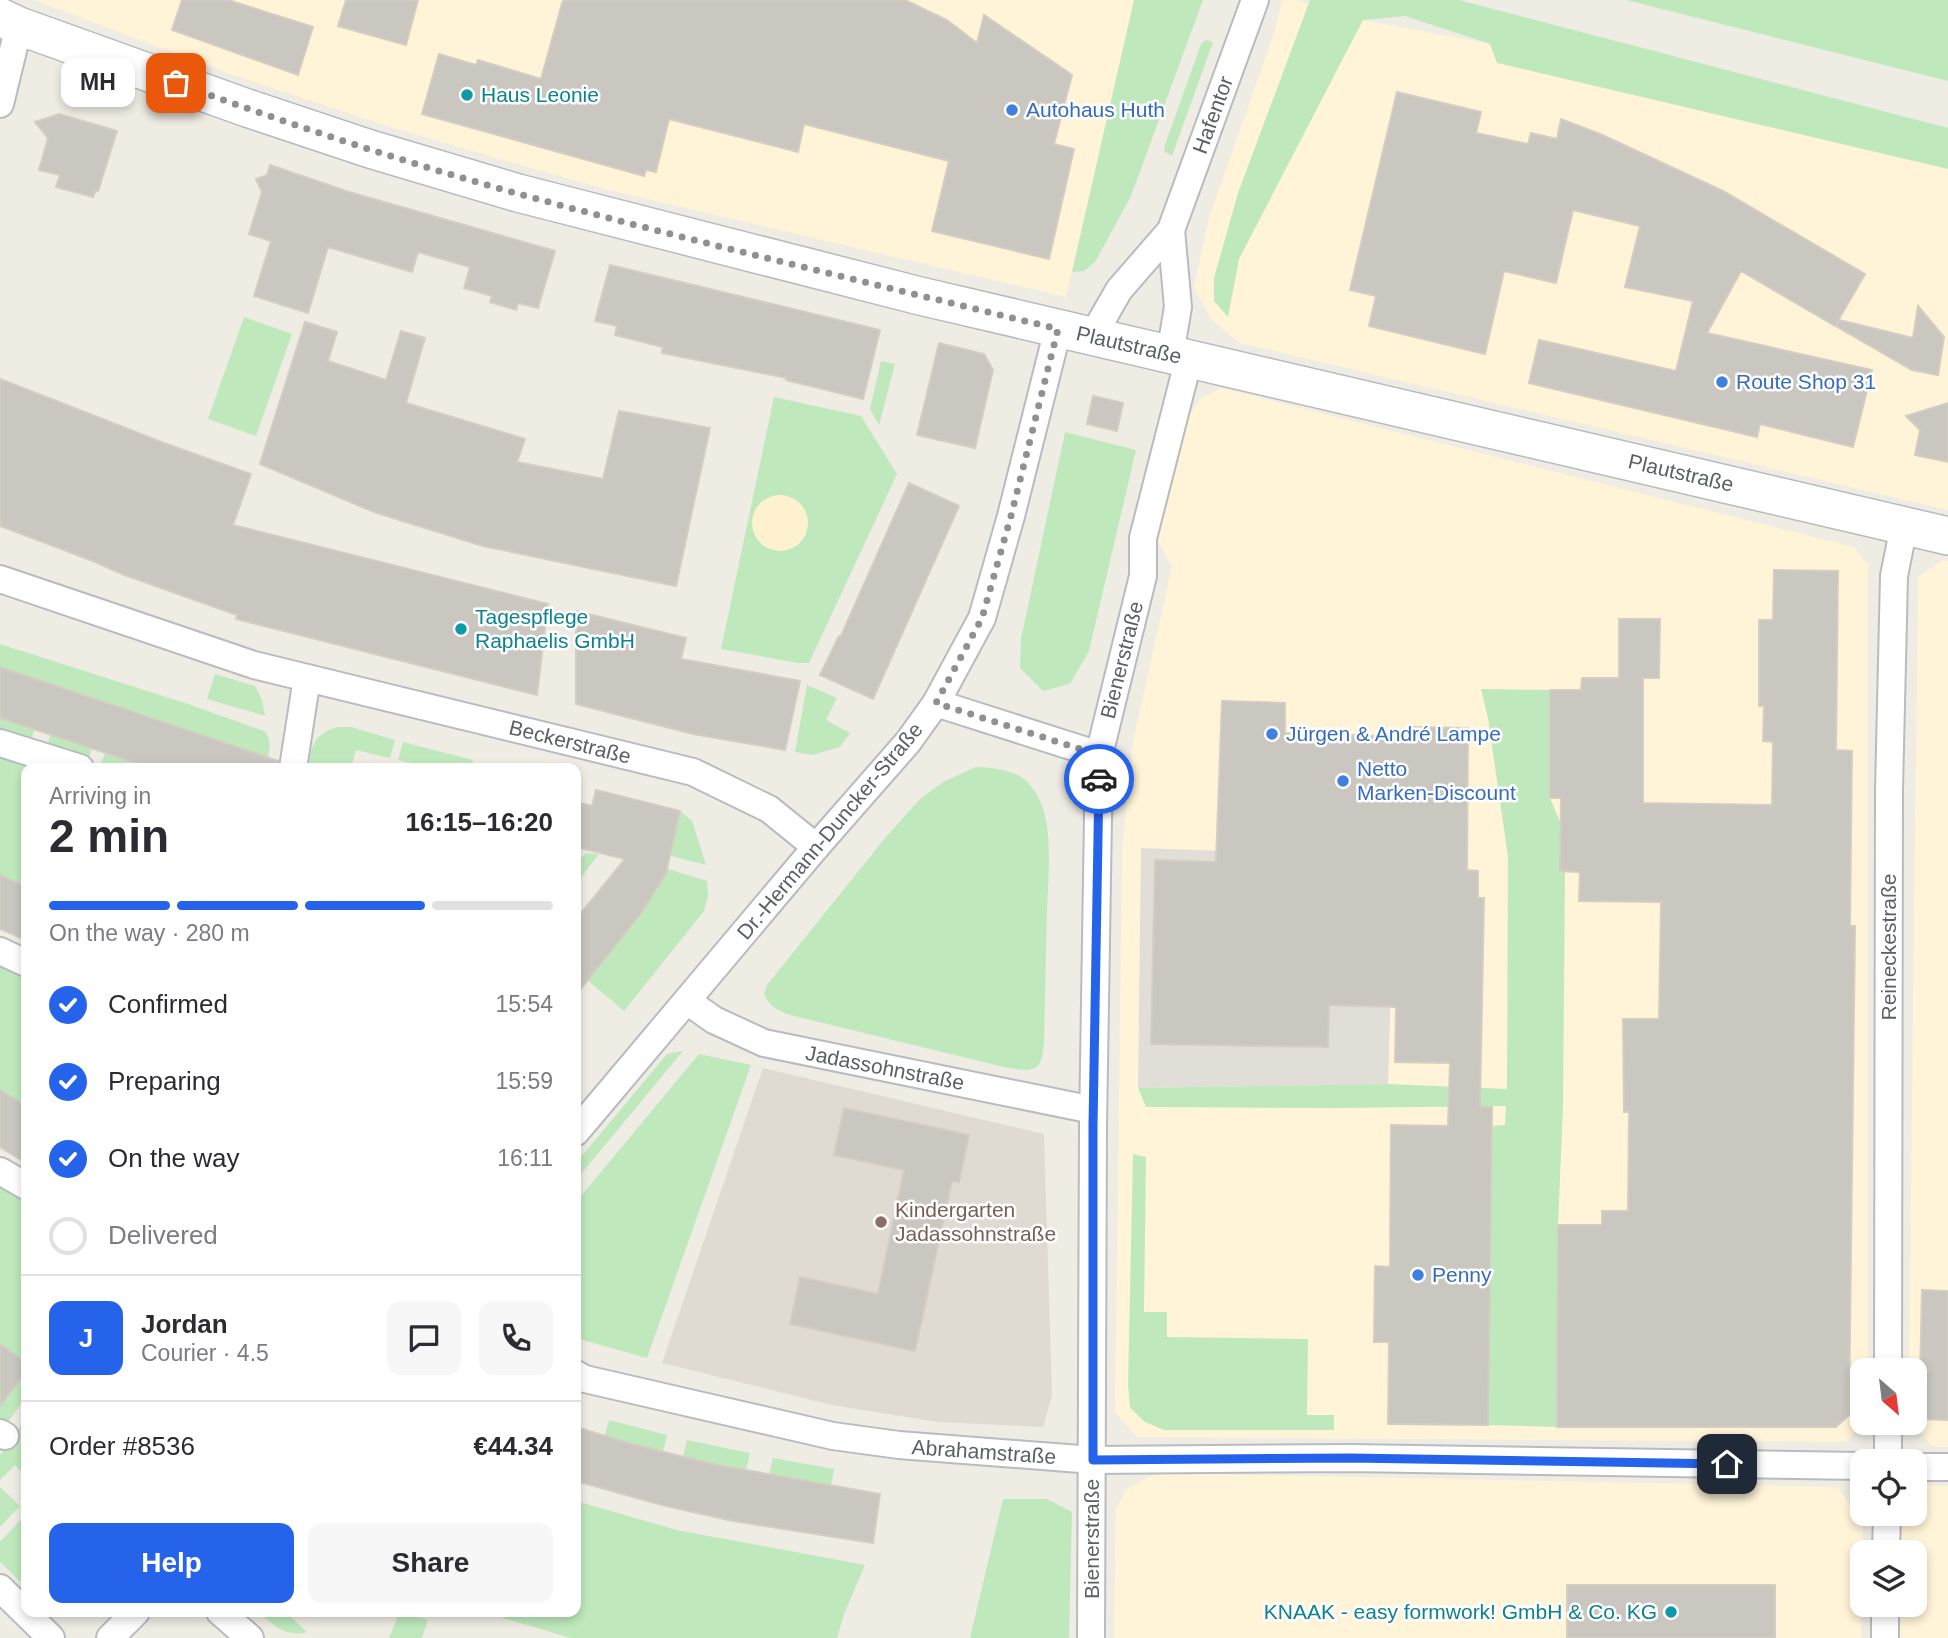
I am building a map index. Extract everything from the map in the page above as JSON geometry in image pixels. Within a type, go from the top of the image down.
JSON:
[{"type":"main road","name":"Plautstraße","points":[[9,22],[247,108],[370,149],[518,193],[807,269],[1948,536]]},
{"type":"street","name":"Hafentor","points":[[1075,333],[1119,290],[1171,230],[1255,0]]},
{"type":"street","points":[[0,104],[9,22]]},
{"type":"street","name":"Hafentor","points":[[1171,230],[1178,307],[1179,356]]},
{"type":"street","name":"Dr.-Hermann-Duncker-Straße","points":[[581,1126],[908,742],[936,703],[982,618],[1015,503],[1075,333]]},
{"type":"street","name":"Bienerstraße","points":[[1091,1638],[1093,1110],[1099,755],[1143,576],[1143,538],[1179,356]]},
{"type":"street","name":"Reineckestraße","points":[[1888,1358],[1889,789],[1894,576],[1903,526]]},
{"type":"street","name":"Beckerstraße","points":[[0,579],[254,665],[693,772],[769,808],[816,847]]},
{"type":"street","points":[[294,763],[307,678]]},
{"type":"street","points":[[936,703],[1099,755]]},
{"type":"street","points":[[0,743],[64,763]]},
{"type":"street","points":[[0,951],[21,961]]},
{"type":"street","name":"Jadassohnstraße","points":[[687,1001],[714,1020],[764,1043],[1093,1110]]},
{"type":"street","points":[[0,1171],[21,1183]]},
{"type":"street","name":"Abrahamstraße","points":[[581,1377],[833,1436],[899,1446],[1093,1460],[1350,1458],[1850,1466]]},
{"type":"street","points":[[1927,1466],[1948,1467]]},
{"type":"street","points":[[0,1588],[21,1609]]},
{"type":"street","points":[[30,1617],[51,1638]]},
{"type":"street","points":[[110,1638],[131,1617]]},
{"type":"street","points":[[226,1617],[250,1638]]},
{"type":"street","points":[[1885,1617],[1885,1638]]},
{"type":"shaded area","points":[[34,0],[1134,0],[1066,297],[605,189],[490,156],[390,127],[233,75]]},
{"type":"shaded area","points":[[1282,0],[1296,0],[1363,20],[1490,44],[1948,167],[1948,510],[1240,343],[1212,320],[1194,287],[1209,218],[1274,33]]},
{"type":"shaded area","points":[[1221,388],[1854,547],[1868,565],[1868,1358],[1850,1358],[1850,1435],[1852,1435],[1845,1442],[1137,1437],[1115,1412],[1122,853],[1132,746],[1172,566],[1158,540],[1181,429],[1200,399]]},
{"type":"shaded area","points":[[1943,560],[1948,561],[1948,1447],[1933,1447],[1923,1435],[1927,1435],[1927,1358],[1909,1358],[1918,577]]},
{"type":"shaded area","points":[[1141,848],[1395,857],[1388,1084],[1138,1088]]},
{"type":"shaded area","points":[[763,1068],[1044,1134],[1052,1395],[1043,1427],[938,1422],[831,1405],[662,1363]]},
{"type":"shaded area","points":[[1156,1473],[1837,1487],[1850,1504],[1850,1526],[1863,1526],[1863,1540],[1850,1540],[1850,1617],[1861,1617],[1861,1638],[1114,1638],[1116,1508],[1127,1489]]},
{"type":"shaded area","points":[[1927,1485],[1948,1486],[1948,1638],[1900,1638],[1900,1617],[1927,1617],[1927,1540],[1901,1540],[1901,1526],[1927,1526]]},
{"type":"green space","points":[[1134,0],[1203,0],[1131,196],[1095,262],[1084,271],[1072,272]]},
{"type":"green space","points":[[1310,0],[1459,0],[1948,128],[1948,169],[1497,63],[1490,44],[1405,16],[1363,20],[1239,259],[1228,317],[1214,301],[1214,278],[1238,193]]},
{"type":"green space","points":[[1626,0],[1948,0],[1948,81]]},
{"type":"green space","points":[[1206,40],[1213,42],[1172,156],[1164,151],[1165,145],[1201,44]]},
{"type":"green space","points":[[244,317],[292,334],[256,436],[208,419]]},
{"type":"green space","points":[[881,361],[895,364],[879,425],[870,409]]},
{"type":"green space","points":[[774,397],[861,416],[897,474],[809,663],[721,649]]},
{"type":"green space","points":[[1065,432],[1136,450],[1089,651],[1070,684],[1043,691],[1020,668],[1021,639]]},
{"type":"green space","points":[[0,644],[264,731],[270,744],[267,763],[252,763],[255,753],[0,667]]},
{"type":"green space","points":[[215,674],[255,686],[262,700],[265,716],[207,699]]},
{"type":"green space","points":[[807,685],[837,698],[826,720],[850,733],[840,747],[812,755],[795,752]]},
{"type":"green space","points":[[1481,689],[1550,690],[1550,798],[1561,824],[1565,871],[1557,1427],[1488,1425],[1491,1126],[1505,1125],[1506,1106],[1146,1107],[1138,1088],[1388,1084],[1507,1089],[1508,857],[1488,718]]},
{"type":"green space","points":[[0,718],[35,729],[30,742],[0,732]]},
{"type":"green space","points":[[351,727],[395,740],[390,758],[356,750],[352,763],[307,763],[316,740],[331,729]]},
{"type":"green space","points":[[51,734],[92,749],[88,762],[46,748]]},
{"type":"green space","points":[[403,742],[473,760],[472,763],[411,763],[398,760]]},
{"type":"green space","points":[[0,749],[43,763],[21,763],[21,885],[0,875]]},
{"type":"green space","points":[[105,753],[134,763],[101,763]]},
{"type":"green space","points":[[976,767],[1004,770],[1027,782],[1039,799],[1047,824],[1049,869],[1044,1041],[1038,1065],[1029,1070],[1004,1067],[790,1015],[771,1005],[764,994],[767,985],[885,838],[921,798],[945,781]]},
{"type":"green space","points":[[680,811],[692,821],[706,865],[671,856],[669,853]]},
{"type":"green space","points":[[587,853],[599,854],[581,877],[581,857]]},
{"type":"green space","points":[[668,869],[707,881],[708,896],[704,911],[624,1011],[586,979],[642,911]]},
{"type":"green space","points":[[0,960],[21,970],[21,1103],[0,1090]]},
{"type":"green space","points":[[683,1051],[581,1174],[581,1157],[667,1054]]},
{"type":"green space","points":[[699,1054],[751,1065],[647,1358],[581,1338],[581,1196]]},
{"type":"green space","points":[[1133,1154],[1146,1157],[1144,1312],[1167,1312],[1167,1337],[1308,1339],[1307,1415],[1334,1415],[1334,1430],[1164,1430],[1145,1422],[1130,1408],[1128,1385]]},
{"type":"green space","points":[[0,1186],[21,1198],[21,1359],[0,1344]]},
{"type":"green space","points":[[21,1378],[21,1404],[5,1426],[0,1422],[0,1403],[2,1404]]},
{"type":"green space","points":[[609,1420],[667,1435],[663,1452],[604,1437]]},
{"type":"green space","points":[[21,1425],[21,1471],[15,1465],[0,1480],[0,1455]]},
{"type":"green space","points":[[687,1440],[750,1453],[746,1471],[683,1457]]},
{"type":"green space","points":[[773,1458],[834,1469],[831,1486],[769,1475]]},
{"type":"green space","points":[[0,1487],[20,1506],[0,1527]]},
{"type":"green space","points":[[1003,1499],[1047,1499],[1072,1512],[1069,1638],[970,1638]]},
{"type":"green space","points":[[581,1502],[677,1530],[865,1565],[837,1638],[571,1638],[500,1617],[581,1617]]},
{"type":"green space","points":[[21,1519],[21,1582],[0,1562],[0,1542]]},
{"type":"green space","points":[[265,1617],[290,1617],[307,1632],[287,1632]]},
{"type":"green space","points":[[397,1617],[428,1620],[422,1638],[389,1638]]},
{"type":"sand","points":[[775,495],[785,495],[800,503],[806,512],[806,534],[800,543],[785,551],[775,551],[757,539],[752,528],[752,518],[764,500]]},
{"type":"building","points":[[182,0],[228,0],[313,27],[298,75],[172,30]]},
{"type":"building","points":[[346,0],[418,0],[406,45],[338,26]]},
{"type":"building","points":[[563,0],[905,0],[947,20],[977,43],[984,15],[1072,75],[1054,144],[1074,149],[1049,259],[932,231],[949,161],[804,124],[798,152],[669,119],[656,172],[646,170],[644,176],[422,114],[439,54],[476,65],[478,60],[541,79]]},
{"type":"building","points":[[1397,92],[1481,112],[1476,133],[1528,144],[1531,133],[1557,139],[1561,119],[1600,134],[1723,191],[1865,274],[1835,326],[1741,271],[1707,333],[1872,370],[1853,447],[1760,424],[1757,437],[1529,383],[1539,340],[1676,371],[1693,301],[1625,287],[1640,226],[1573,210],[1556,283],[1504,271],[1485,354],[1369,326],[1376,296],[1350,290]]},
{"type":"building","points":[[59,114],[117,131],[98,191],[96,190],[93,197],[56,187],[60,175],[39,170],[48,138],[35,122]]},
{"type":"building","points":[[270,165],[349,192],[555,251],[538,308],[518,303],[516,310],[490,302],[492,296],[464,288],[470,267],[418,252],[412,272],[328,247],[308,313],[254,296],[271,241],[249,234],[262,192],[256,179],[267,175]]},
{"type":"building","points":[[610,265],[880,330],[863,399],[786,380],[787,378],[662,353],[663,347],[615,335],[617,326],[595,321]]},
{"type":"building","points":[[1918,306],[1944,337],[1938,375],[1912,370],[1836,326],[1839,320],[1913,338]]},
{"type":"building","points":[[305,322],[337,332],[328,361],[386,380],[401,331],[425,338],[406,403],[525,439],[517,462],[603,479],[619,411],[710,428],[676,586],[483,546],[374,512],[260,464]]},
{"type":"building","points":[[939,343],[984,354],[993,370],[975,448],[917,435]]},
{"type":"building","points":[[0,379],[251,474],[233,525],[548,604],[537,695],[236,619],[237,615],[0,526]]},
{"type":"building","points":[[1093,396],[1123,403],[1117,431],[1087,424]]},
{"type":"building","points":[[1948,403],[1948,462],[1915,455],[1920,430],[1906,416]]},
{"type":"building","points":[[909,483],[959,506],[873,699],[820,675],[841,636]]},
{"type":"building","points":[[1774,570],[1838,571],[1836,750],[1852,751],[1850,926],[1855,926],[1849,1415],[1836,1427],[1557,1427],[1558,1225],[1602,1225],[1602,1211],[1628,1211],[1629,1112],[1624,1112],[1623,1019],[1659,1019],[1661,902],[1579,901],[1580,872],[1560,871],[1561,798],[1550,798],[1550,690],[1581,690],[1582,678],[1619,678],[1619,619],[1660,619],[1659,678],[1643,678],[1643,803],[1772,805],[1773,742],[1763,741],[1764,706],[1759,706],[1759,620],[1773,620]]},
{"type":"building","points":[[576,611],[686,638],[681,659],[800,681],[785,750],[693,734],[576,704]]},
{"type":"building","points":[[0,667],[278,763],[136,763],[0,718]]},
{"type":"building","points":[[1222,701],[1285,703],[1285,733],[1412,737],[1412,727],[1468,728],[1467,870],[1478,871],[1478,898],[1484,898],[1480,1107],[1492,1107],[1488,1425],[1388,1424],[1389,1342],[1374,1342],[1375,1266],[1390,1267],[1391,1125],[1448,1126],[1450,1063],[1395,1062],[1396,1007],[1329,1005],[1328,1047],[1151,1044],[1155,860],[1216,862]]},
{"type":"building","points":[[596,790],[680,811],[666,873],[642,912],[581,989],[581,913],[625,859],[581,848],[581,803],[592,806]]},
{"type":"building","points":[[0,875],[21,885],[21,938],[0,929]]},
{"type":"building","points":[[0,1090],[21,1103],[21,1160],[0,1147]]},
{"type":"building","points":[[844,1108],[969,1135],[959,1182],[952,1181],[915,1351],[790,1324],[800,1277],[878,1294],[904,1170],[834,1155]]},
{"type":"building","points":[[1922,1290],[1948,1291],[1948,1420],[1927,1419],[1927,1358],[1920,1358]]},
{"type":"building","points":[[0,1344],[21,1359],[21,1378],[0,1406]]},
{"type":"building","points":[[581,1429],[712,1464],[880,1494],[873,1543],[733,1521],[581,1482]]},
{"type":"building","name":"KNAAK - easy formwork! GmbH & Co. KG","points":[[1567,1585],[1775,1585],[1775,1638],[1567,1638]]},
{"type":"way so far","points":[[176,83],[370,149],[518,193],[807,269],[1058,329],[1011,516],[982,618],[936,703],[1099,755],[1099,779]]},
{"type":"place","name":"MH","points":[[176,83]]},
{"type":"place","name":"Haus Leonie","points":[[467,95]]},
{"type":"place","name":"Autohaus Huth","points":[[1012,110]]},
{"type":"place","name":"Route Shop 31","points":[[1722,382]]},
{"type":"place","name":"Tagespflege Raphaelis GmbH","points":[[461,629]]},
{"type":"place","name":"Jürgen & André Lampe","points":[[1272,734]]},
{"type":"place","name":"Netto Marken-Discount","points":[[1343,781]]},
{"type":"place","name":"Kindergarten Jadassohnstraße","points":[[881,1222]]},
{"type":"place","name":"Penny","points":[[1418,1275]]},
{"type":"place","name":"KNAAK - easy formwork! GmbH & Co. KG","points":[[1671,1612]]},
{"type":"route","points":[[1099,779],[1093,1126],[1093,1460],[1350,1458],[1727,1464]]}]
